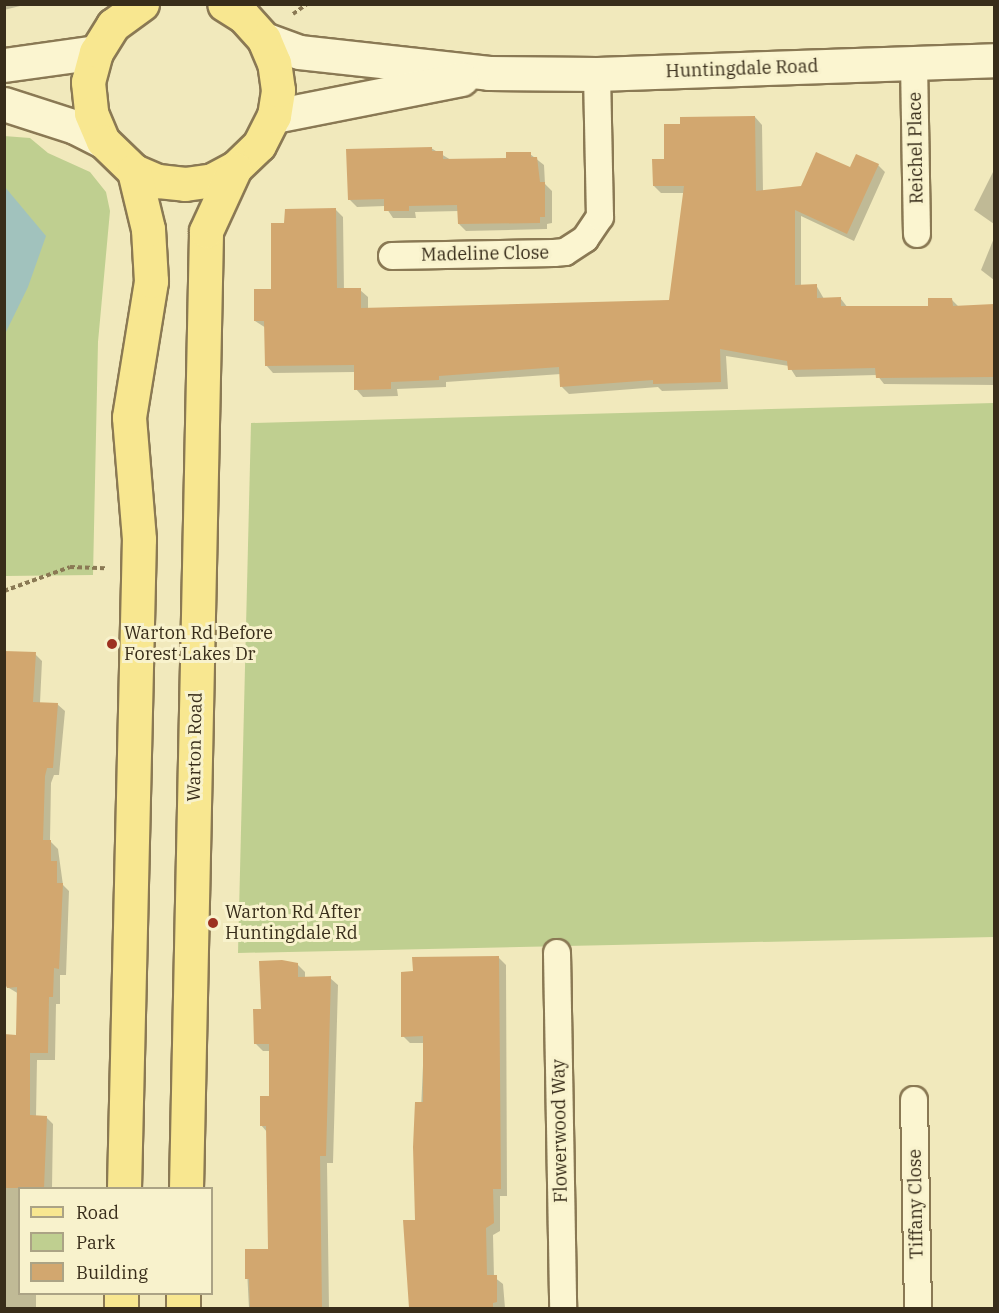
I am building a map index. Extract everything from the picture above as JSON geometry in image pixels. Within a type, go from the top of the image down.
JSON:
[{"type":"main road","name":"Warton Road","points":[[140,5],[113,26],[96,52],[88,82],[91,113],[103,141],[134,171],[158,181],[185,184],[212,180],[236,168],[259,145],[274,116],[278,90],[274,63],[264,39],[243,16],[224,4]]},
{"type":"main road","name":"Huntingdale Road","points":[[264,39],[299,51],[489,73],[597,75],[994,60]]},
{"type":"main road","points":[[4,64],[96,52]]},
{"type":"main road","name":"Huntingdale Road","points":[[274,116],[489,73]]},
{"type":"main road","points":[[4,104],[75,127],[103,141]]},
{"type":"main road","name":"Warton Road","points":[[186,1187],[206,231],[236,168]]},
{"type":"main road","points":[[124,1187],[139,539],[129,417],[151,281],[148,229],[134,171]]},
{"type":"street","name":"Reichel Place","points":[[914,63],[917,234]]},
{"type":"street","name":"Madeline Close","points":[[392,256],[554,253],[565,252],[585,239],[600,217],[597,75]]},
{"type":"street","name":"Flowerwood Way","points":[[557,953],[563,1308]]},
{"type":"street","name":"Tiffany Close","points":[[914,1100],[918,1308]]},
{"type":"path","points":[[289,17],[307,4]]},
{"type":"path","points":[[4,591],[70,567],[105,568]]},
{"type":"green space","points":[[4,136],[30,138],[48,153],[90,172],[106,192],[110,211],[98,342],[93,575],[5,576]]},
{"type":"green space","points":[[994,403],[994,937],[238,953],[251,423]]},
{"type":"water","points":[[5,187],[46,236],[28,287],[5,334]]},
{"type":"building","points":[[755,116],[756,191],[801,186],[816,152],[850,167],[856,154],[879,164],[847,234],[795,210],[795,285],[817,284],[817,298],[841,297],[841,306],[928,306],[928,298],[952,298],[953,306],[994,304],[994,377],[876,378],[875,368],[788,370],[787,361],[720,349],[721,382],[653,384],[653,380],[560,387],[559,367],[439,376],[439,380],[391,382],[391,389],[354,390],[354,365],[265,366],[264,321],[254,321],[254,289],[271,289],[271,223],[284,223],[285,209],[336,208],[337,288],[361,288],[361,308],[669,300],[684,186],[653,186],[652,159],[664,159],[664,124],[680,124],[680,117]]},
{"type":"building","points":[[432,147],[432,151],[443,151],[443,159],[506,158],[506,152],[531,152],[531,157],[537,157],[540,182],[545,182],[545,217],[540,217],[540,223],[458,224],[457,205],[409,206],[409,211],[384,211],[384,199],[348,200],[346,149]]},
{"type":"building","points":[[4,651],[36,652],[33,702],[58,703],[53,768],[47,768],[45,776],[43,840],[51,840],[51,861],[57,861],[57,883],[63,883],[59,969],[54,968],[53,997],[49,997],[48,1053],[30,1053],[30,1115],[47,1116],[44,1187],[4,1188],[4,1034],[16,1035],[17,987],[7,988],[4,979]]},
{"type":"building","points":[[499,956],[501,1189],[493,1189],[494,1223],[486,1228],[487,1275],[497,1275],[497,1302],[493,1303],[493,1308],[409,1308],[403,1220],[415,1220],[413,1147],[415,1102],[423,1102],[423,1036],[401,1037],[401,972],[413,971],[412,957]]},
{"type":"building","points":[[282,960],[298,963],[298,977],[331,976],[326,1156],[320,1156],[322,1308],[250,1308],[249,1279],[245,1279],[245,1249],[268,1249],[266,1126],[260,1126],[260,1096],[269,1096],[269,1044],[254,1044],[253,1009],[261,1009],[259,961]]},
{"type":"place","name":"Warton Rd Before Forest Lakes Dr","points":[[112,644]]},
{"type":"place","name":"Warton Rd After Huntingdale Rd","points":[[213,923]]}]
